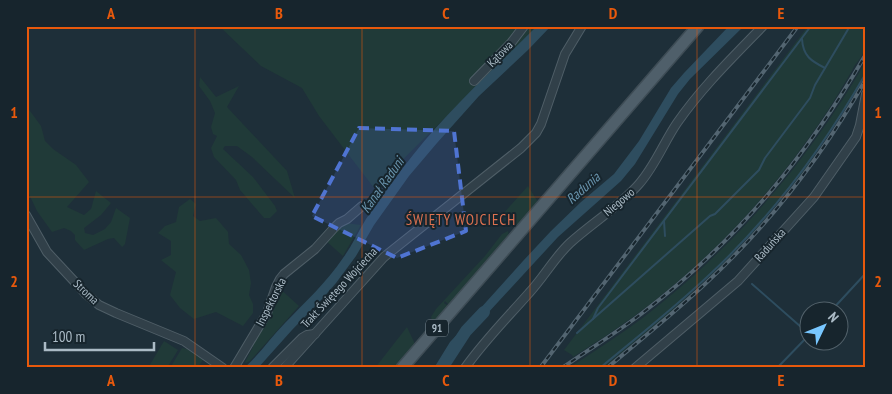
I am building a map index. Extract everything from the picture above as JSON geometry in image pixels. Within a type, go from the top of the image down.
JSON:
[{"type":"main road","name":"91","points":[[402,368],[698,26]]},
{"type":"street","name":"Kątowa","points":[[474,81],[511,43],[524,26]]},
{"type":"street","name":"Trakt Świętego Wojciecha","points":[[284,368],[384,258],[503,164],[530,140],[541,124],[565,54],[582,26]]},
{"type":"street","name":"Niegowo","points":[[465,368],[485,341],[531,291],[555,259],[645,178],[677,124],[696,99],[763,26]]},
{"type":"street","name":"Raduńska","points":[[635,368],[738,281],[814,197],[856,137],[866,94]]},
{"type":"street","name":"Inspektorska","points":[[234,368],[267,313],[280,279],[315,249],[339,223],[347,219],[362,206]]},
{"type":"street","name":"Stroma","points":[[26,214],[48,252],[87,295],[99,305],[184,341],[223,368]]},
{"type":"street","points":[[272,368],[302,338],[314,334]]},
{"type":"highlighted area","points":[[359,128],[454,131],[466,231],[397,258],[312,216]]},
{"type":"green space","points":[[219,26],[538,26],[374,188],[319,116],[302,88],[261,66]]},
{"type":"green space","points":[[808,26],[866,26],[866,44],[863,53],[832,104],[790,164],[742,220],[690,271],[633,317],[573,357],[564,350]]},
{"type":"green space","points":[[866,61],[866,73],[807,167],[759,226],[722,265],[667,315],[603,368],[569,368],[644,317],[678,290],[739,231],[795,167],[844,98]]},
{"type":"green space","points":[[200,77],[216,97],[239,86],[227,107],[287,171],[295,198],[252,157],[237,146],[225,146],[223,149],[253,177],[275,206],[277,211],[270,218],[264,218],[240,190],[236,180],[214,157],[211,148],[217,136],[213,134],[211,127],[215,113],[210,101],[199,86]]},
{"type":"green space","points":[[26,107],[41,126],[45,141],[76,165],[89,182],[67,207],[84,215],[91,209],[96,191],[111,203],[101,215],[84,228],[85,233],[93,235],[105,229],[111,222],[116,208],[130,218],[125,244],[122,247],[114,238],[84,250],[75,240],[75,235],[71,231],[64,228],[52,232],[37,211],[26,188]]},
{"type":"green space","points":[[528,186],[538,202],[518,225],[514,225],[502,215]]},
{"type":"green space","points":[[190,199],[196,204],[193,216],[200,221],[216,218],[228,232],[229,244],[241,255],[249,270],[251,283],[249,295],[253,304],[253,313],[243,326],[216,312],[194,319],[180,308],[170,295],[176,272],[161,260],[171,255],[171,241],[158,233],[165,226],[176,222],[179,207]]},
{"type":"green space","points":[[345,223],[361,225],[343,256],[326,241]]},
{"type":"green space","points":[[508,231],[508,237],[449,305],[445,301],[444,303],[447,305],[447,308],[436,320],[432,320],[431,317],[436,309],[485,256],[502,234]]},
{"type":"green space","points":[[278,287],[299,306],[250,361],[246,363],[253,347],[252,342]]},
{"type":"green space","points":[[407,327],[414,345],[394,368],[375,368]]},
{"type":"green space","points":[[164,341],[178,350],[167,368],[148,368]]},
{"type":"green space","points":[[182,348],[187,349],[203,360],[197,368],[170,368]]},
{"type":"water","points":[[537,26],[551,26],[479,96],[409,176],[336,283],[258,368],[244,368],[330,275],[377,203],[427,138],[457,105]]},
{"type":"water","points":[[729,26],[744,26],[690,79],[678,94],[635,164],[621,181],[558,237],[475,327],[469,321],[551,231],[614,174],[639,141],[671,88]]},
{"type":"water","points":[[466,325],[472,331],[458,349],[447,368],[434,368],[450,342]]},
{"type":"waterway","points":[[593,319],[598,308],[811,26]]},
{"type":"waterway","points":[[577,333],[710,216],[715,214],[759,170],[765,158],[810,98],[815,85],[850,26]]},
{"type":"waterway","points":[[802,39],[806,54],[825,68]]},
{"type":"waterway","points":[[600,368],[694,289],[753,231],[814,155],[866,73]]},
{"type":"waterway","points":[[664,221],[665,236]]},
{"type":"waterway","points":[[839,302],[866,273]]},
{"type":"waterway","points":[[752,284],[800,326]]},
{"type":"waterway","name":"Radunia","points":[[442,368],[466,331],[484,312]]},
{"type":"waterway","points":[[777,368],[800,344]]},
{"type":"railway","points":[[540,368],[798,26]]},
{"type":"railway","points":[[562,368],[641,314],[708,258],[738,228],[767,196],[819,128],[866,54]]},
{"type":"railway","points":[[607,368],[693,295],[751,238],[813,162],[866,79]]},
{"type":"district","name":"ŚWIĘTY WOJCIECH","points":[[461,220]]},
{"type":"water label","name":"Kanał Raduni","points":[[382,185]]}]
